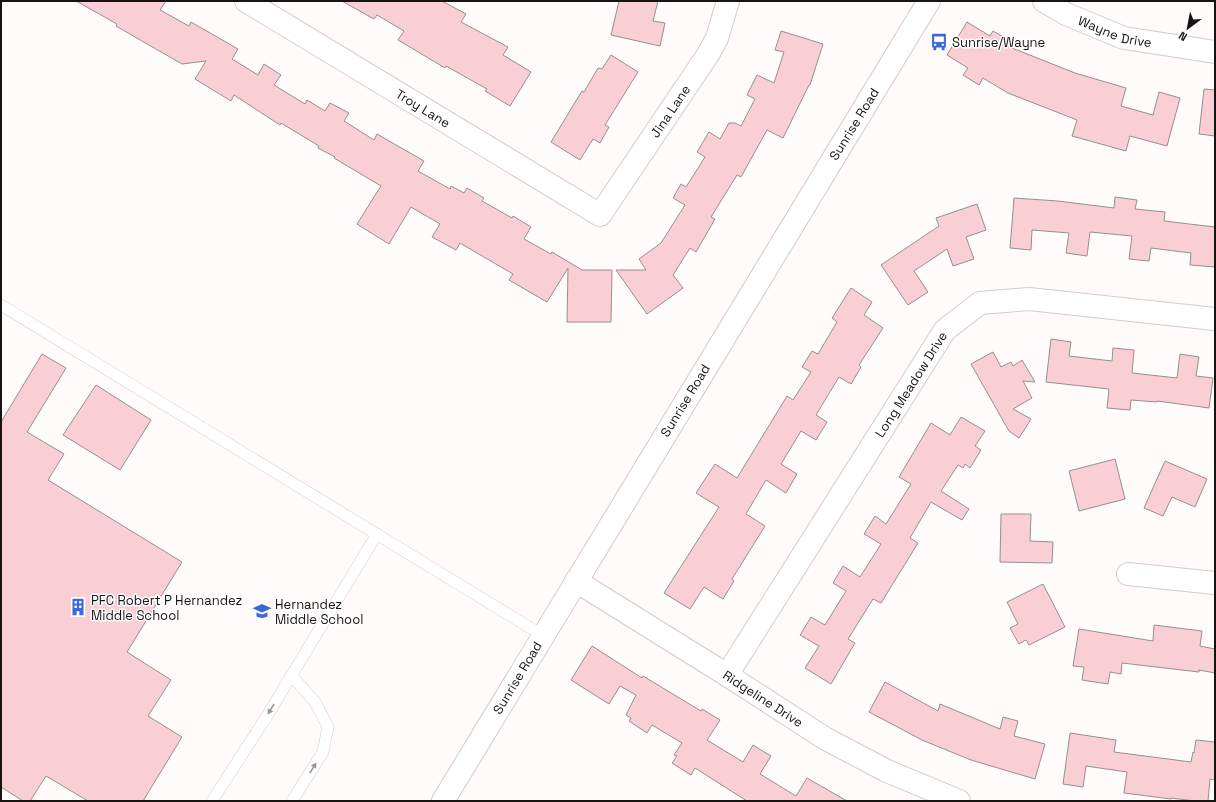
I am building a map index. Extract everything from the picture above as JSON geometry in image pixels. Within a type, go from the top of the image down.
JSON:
[{"type":"street","name":"Troy Lane","points":[[246,1],[600,214]]},
{"type":"street","name":"Jina Lane","points":[[600,214],[709,53],[717,38],[728,1]]},
{"type":"street","name":"Sunrise Road","points":[[443,801],[542,635],[929,1]]},
{"type":"street","name":"Wayne Drive","points":[[1044,1],[1066,14],[1124,38],[1215,52]]},
{"type":"street","name":"Long Meadow Drive","points":[[727,675],[945,330],[980,303],[1029,299],[1215,319]]},
{"type":"street","points":[[1128,574],[1215,583]]},
{"type":"street","name":"Ridgeline Drive","points":[[576,581],[727,675],[826,739],[887,771],[959,801]]},
{"type":"lane","points":[[1,305],[542,635]]},
{"type":"lane","points":[[212,801],[267,716],[377,534]]},
{"type":"lane","points":[[291,675],[315,702],[328,727],[323,752],[292,801]]},
{"type":"building","points":[[76,1],[166,1],[160,10],[189,26],[191,22],[238,49],[232,59],[258,75],[264,64],[281,75],[274,85],[305,104],[307,100],[325,111],[330,103],[349,113],[344,121],[374,140],[377,134],[424,161],[418,171],[450,189],[451,186],[464,193],[467,188],[484,198],[482,201],[512,218],[513,216],[531,227],[524,239],[551,254],[552,252],[582,270],[612,270],[611,322],[567,322],[568,268],[547,302],[509,280],[513,274],[460,243],[456,250],[432,237],[440,224],[411,207],[389,244],[357,224],[381,186],[318,148],[319,146],[281,123],[280,125],[234,95],[231,101],[195,79],[206,61],[182,64]]},
{"type":"building","points":[[342,1],[442,1],[466,14],[461,22],[508,47],[503,55],[531,72],[510,106],[485,91],[487,89],[446,66],[445,68],[398,40],[404,31],[377,15],[374,19]]},
{"type":"building","points":[[619,1],[658,1],[653,21],[665,23],[660,46],[611,35]]},
{"type":"building","points":[[967,22],[990,36],[993,31],[1010,41],[1007,46],[1075,73],[1126,88],[1121,106],[1153,115],[1159,92],[1180,98],[1167,146],[1130,136],[1126,151],[1072,136],[1077,120],[1008,93],[983,78],[979,85],[963,75],[968,68],[947,55]]},
{"type":"building","points":[[781,31],[823,44],[810,85],[783,138],[767,130],[741,177],[737,175],[711,217],[715,219],[696,252],[690,248],[673,275],[683,288],[647,314],[616,270],[646,270],[639,259],[661,243],[685,205],[673,198],[681,184],[686,187],[705,157],[697,152],[709,132],[720,139],[729,123],[735,123],[741,126],[755,99],[747,95],[757,75],[774,83],[784,52],[775,50]]},
{"type":"building","points":[[611,55],[638,72],[605,125],[609,127],[600,143],[593,139],[580,160],[551,142],[582,91],[584,92],[598,68],[602,69]]},
{"type":"building","points":[[1204,89],[1215,90],[1215,136],[1199,134]]},
{"type":"building","points":[[1115,197],[1137,200],[1135,209],[1165,212],[1164,221],[1215,227],[1215,267],[1190,265],[1191,253],[1151,248],[1149,261],[1129,259],[1132,236],[1090,232],[1087,256],[1066,253],[1069,233],[1032,230],[1031,250],[1010,248],[1014,198],[1058,201],[1114,208]]},
{"type":"building","points":[[977,204],[986,230],[966,237],[974,259],[953,266],[947,249],[914,271],[928,292],[908,305],[881,265],[939,226],[936,218]]},
{"type":"building","points":[[851,288],[872,302],[864,315],[883,328],[859,365],[861,367],[851,384],[839,377],[816,415],[827,422],[816,440],[801,431],[781,464],[797,474],[786,493],[766,480],[746,514],[765,526],[732,579],[734,581],[723,599],[704,587],[690,609],[664,593],[719,507],[696,493],[715,464],[737,478],[787,396],[793,400],[811,372],[802,367],[812,351],[818,354],[837,322],[832,318]]},
{"type":"building","points":[[1051,339],[1071,342],[1069,356],[1112,361],[1113,348],[1134,350],[1132,373],[1177,378],[1180,354],[1199,357],[1196,376],[1213,378],[1209,408],[1157,401],[1131,400],[1130,410],[1107,408],[1109,389],[1046,382]]},
{"type":"building","points":[[993,352],[1001,367],[1011,362],[1013,366],[1022,360],[1035,382],[1023,381],[1032,398],[1013,409],[1031,419],[1019,438],[1009,431],[971,364]]},
{"type":"building","name":"PFC Robert P Hernandez Middle School","points":[[42,354],[66,368],[27,432],[64,454],[48,480],[182,562],[127,652],[171,680],[148,716],[182,737],[143,801],[88,801],[46,776],[30,801],[23,801],[1,787],[1,422]]},
{"type":"building","points":[[96,385],[151,420],[120,470],[63,435]]},
{"type":"building","points":[[961,417],[985,431],[975,446],[981,450],[970,468],[965,464],[963,468],[958,465],[941,491],[969,509],[962,520],[931,502],[910,538],[918,543],[881,603],[873,599],[848,639],[855,643],[831,684],[805,668],[819,646],[800,635],[811,617],[825,625],[846,591],[833,583],[843,566],[860,577],[881,544],[864,534],[875,516],[886,524],[911,484],[899,477],[931,423],[950,435]]},
{"type":"building","points":[[1115,459],[1125,499],[1079,511],[1069,471]]},
{"type":"building","points":[[1165,461],[1207,479],[1195,507],[1172,497],[1163,516],[1144,508]]},
{"type":"building","points":[[1001,514],[1031,514],[1030,541],[1053,542],[1052,563],[1000,562]]},
{"type":"building","points":[[1043,584],[1065,627],[1029,645],[1026,640],[1019,644],[1010,628],[1018,624],[1007,602]]},
{"type":"building","points":[[1154,625],[1202,631],[1200,646],[1215,649],[1215,673],[1199,670],[1199,672],[1122,663],[1121,674],[1110,672],[1108,684],[1082,680],[1084,667],[1073,666],[1079,629],[1153,641]]},
{"type":"building","points":[[592,646],[642,678],[643,676],[701,711],[702,709],[720,720],[707,740],[743,762],[753,745],[771,756],[760,774],[796,796],[807,778],[847,801],[747,801],[695,768],[691,775],[672,763],[677,756],[674,755],[682,743],[652,725],[647,733],[629,721],[631,718],[626,715],[636,695],[620,686],[609,704],[571,680]]},
{"type":"building","points":[[885,682],[938,711],[940,704],[1000,729],[1003,717],[1018,721],[1014,736],[1045,744],[1035,779],[971,760],[922,740],[869,712]]},
{"type":"building","points":[[1070,733],[1116,740],[1114,752],[1191,762],[1196,740],[1215,742],[1215,780],[1210,779],[1208,801],[1171,799],[1124,793],[1127,772],[1086,766],[1083,787],[1063,784]]},
{"type":"place","name":"Sunrise/Wayne","points":[[939,42]]},
{"type":"place","name":"PFC Robert P Hernandez Middle School","points":[[78,607]]},
{"type":"place","name":"Hernandez Middle School","points":[[262,611]]}]
